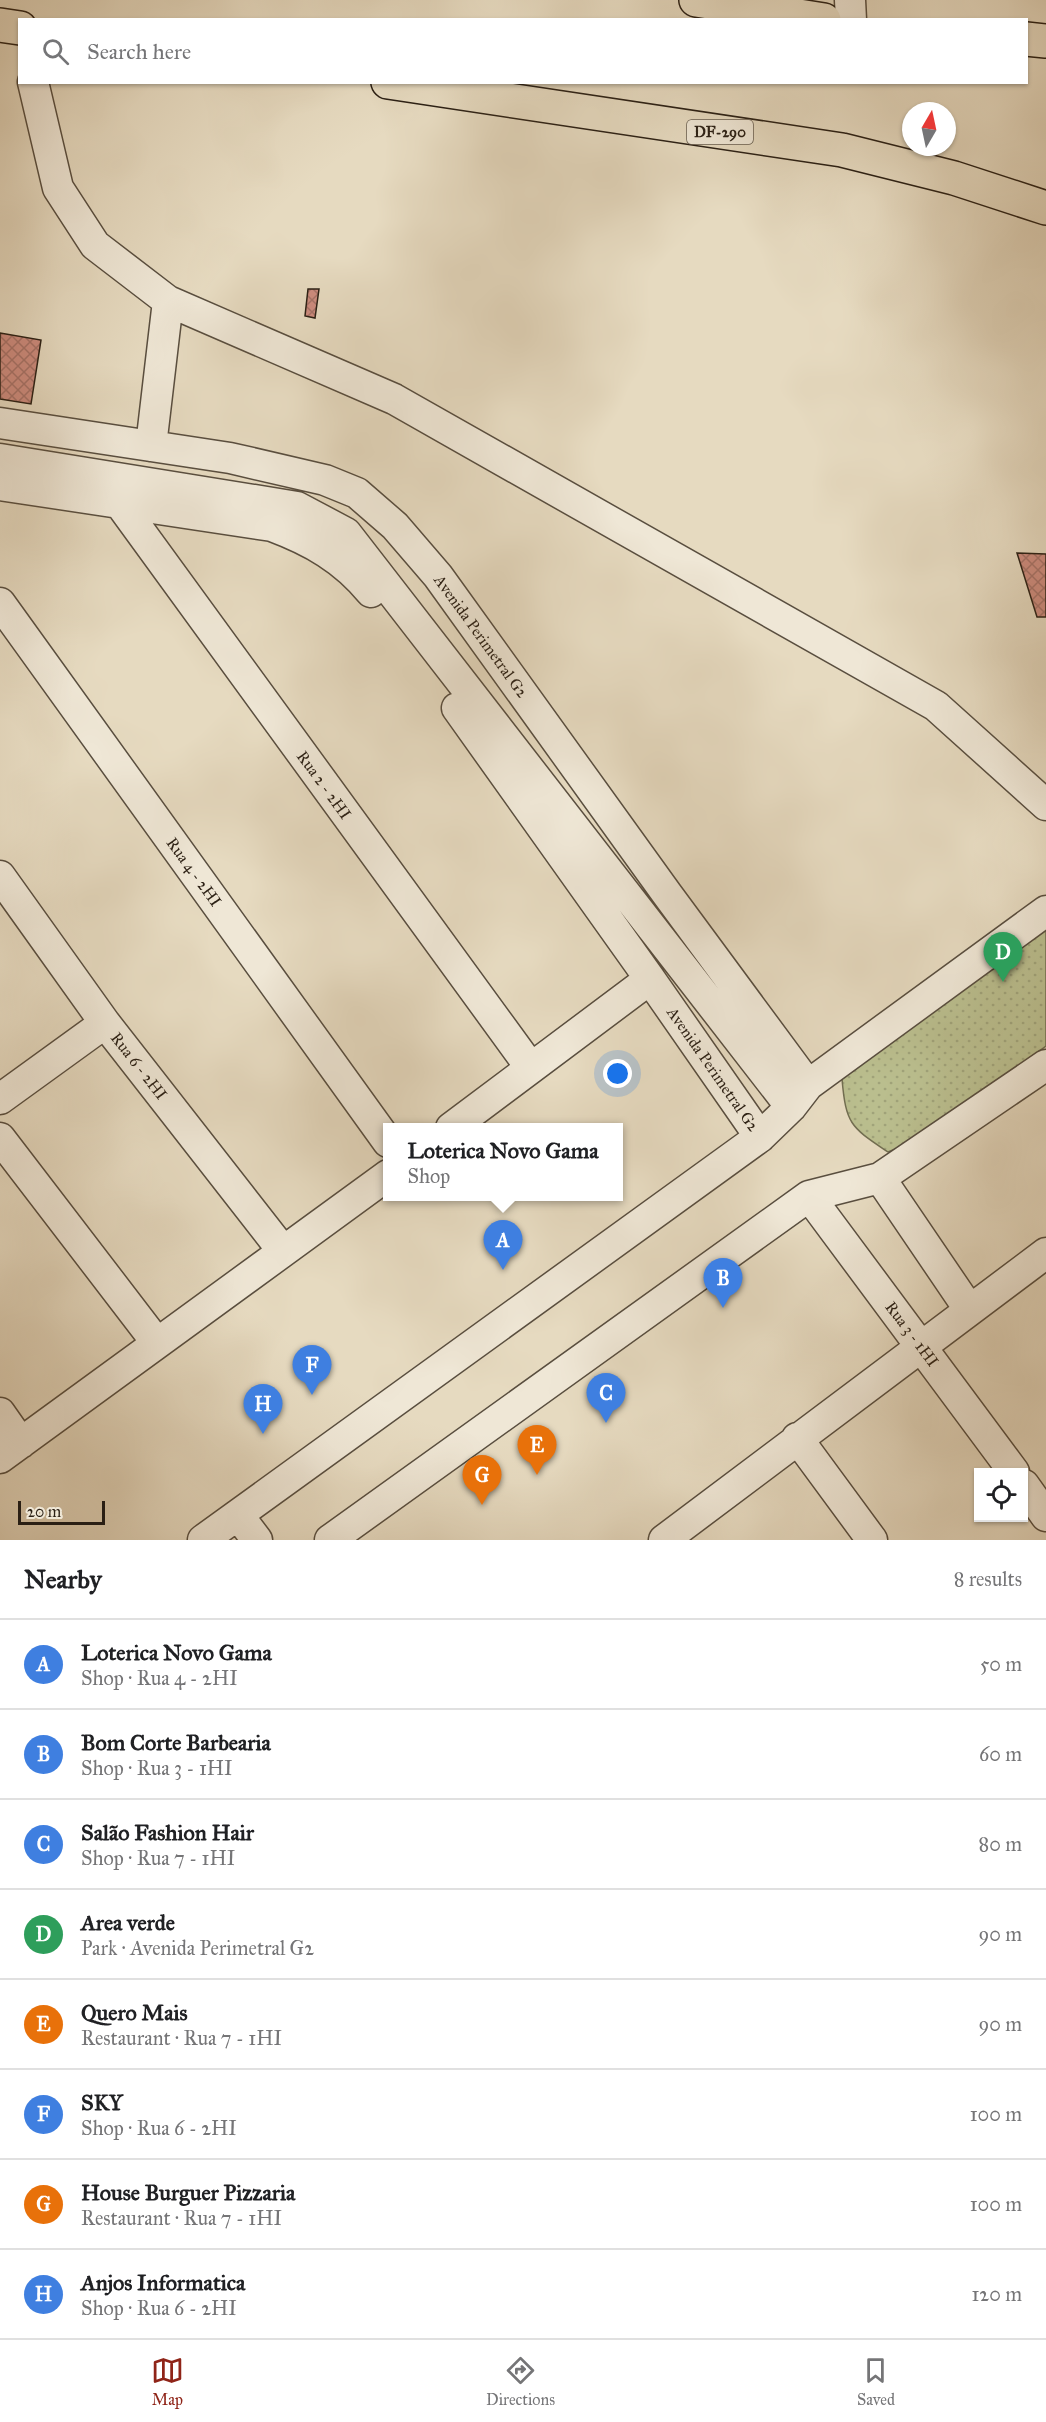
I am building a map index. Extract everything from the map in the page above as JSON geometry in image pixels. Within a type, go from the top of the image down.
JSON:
[{"type":"highway","points":[[696,0],[811,18]]},
{"type":"highway","points":[[0,25],[18,28]]},
{"type":"highway","points":[[1028,39],[1046,41]]},
{"type":"highway","name":"DF-290","points":[[401,84],[842,150],[954,178],[1046,208]]},
{"type":"street","points":[[850,0],[851,18]]},
{"type":"street","points":[[33,84],[58,188],[95,245],[168,301],[394,399],[936,706],[1046,805]]},
{"type":"street","points":[[151,446],[168,301]]},
{"type":"street","name":"Avenida Perimetral G2","points":[[0,423],[230,458],[326,480],[357,493],[395,526],[438,576],[660,885],[800,1096]]},
{"type":"street","points":[[0,459],[297,507],[346,533],[800,1096]]},
{"type":"street","name":"Avenida Perimetral G2","points":[[0,484],[272,526],[307,540],[339,560],[367,588],[408,640],[760,1137]]},
{"type":"street","name":"Rua 2 - 2HI","points":[[118,501],[531,1068]]},
{"type":"street","name":"Rua 4 - 2HI","points":[[0,603],[383,1136]]},
{"type":"street","name":"Rua 6 - 2HI","points":[[0,876],[105,1023],[283,1251]]},
{"type":"street","points":[[203,1540],[760,1137],[800,1096],[1046,911]]},
{"type":"street","points":[[459,1123],[650,979]]},
{"type":"street","points":[[0,1098],[105,1023]]},
{"type":"street","points":[[330,1540],[808,1196],[880,1178],[1046,1065]]},
{"type":"street","points":[[0,1138],[157,1343]]},
{"type":"street","points":[[0,1413],[10,1451],[383,1178]]},
{"type":"street","points":[[880,1178],[969,1309]]},
{"type":"street","name":"Rua 3 - 1HI","points":[[808,1196],[1010,1468]]},
{"type":"street","points":[[670,1538],[797,1438],[1046,1253]]},
{"type":"street","points":[[797,1438],[872,1540]]},
{"type":"street","points":[[1028,1492],[1046,1516]]},
{"type":"street","points":[[238,1515],[257,1540]]},
{"type":"green space","points":[[1046,918],[1046,1046],[915,1141],[888,1152],[866,1137],[858,1130],[849,1116],[842,1079],[860,1055]]},
{"type":"building","points":[[308,289],[319,289],[315,318],[305,316]]},
{"type":"building","points":[[0,333],[41,340],[31,404],[0,399]]},
{"type":"building","points":[[1017,553],[1046,554],[1046,617],[1037,617]]},
{"type":"place","name":"Area verde","points":[[1003,982]]},
{"type":"place","name":"Loterica Novo Gama","points":[[503,1270]]},
{"type":"place","name":"Bom Corte Barbearia","points":[[723,1308]]},
{"type":"place","name":"SKY","points":[[312,1395]]},
{"type":"place","name":"Salão Fashion Hair","points":[[606,1423]]},
{"type":"place","name":"Anjos Informatica","points":[[263,1434]]},
{"type":"place","name":"Quero Mais","points":[[537,1475]]},
{"type":"place","name":"House Burguer Pizzaria","points":[[482,1505]]}]
